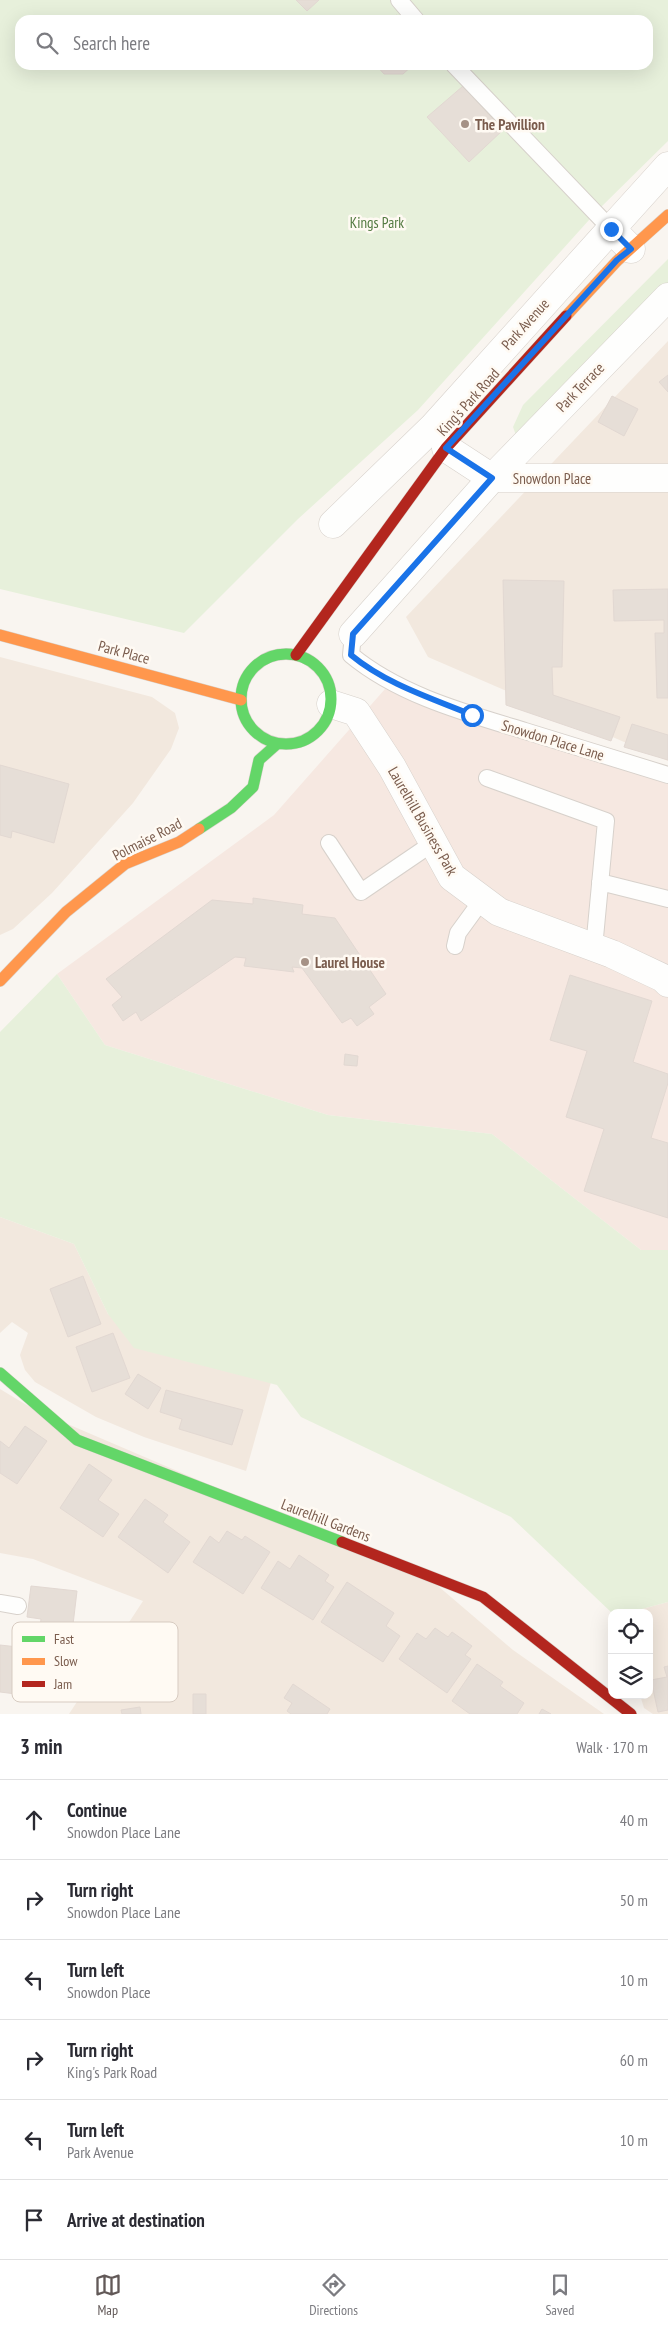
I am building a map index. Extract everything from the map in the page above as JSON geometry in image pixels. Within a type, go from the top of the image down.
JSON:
[{"type":"street","name":"Park Avenue","points":[[333,524],[433,427],[668,166]]},
{"type":"street","name":"King's Park Road","points":[[296,655],[446,448],[617,260],[668,215]]},
{"type":"street","points":[[611,229],[631,249]]},
{"type":"street","name":"Park Terrace","points":[[492,478],[668,297]]},
{"type":"street","name":"Snowdon Place","points":[[446,448],[492,478],[668,478]]},
{"type":"street","name":"Snowdon Place Lane","points":[[353,634],[492,478]]},
{"type":"street","name":"Park Place","points":[[0,635],[240,700]]},
{"type":"street","points":[[276,655],[296,655],[316,665],[326,678],[330,690],[331,704],[325,721],[316,733],[293,744],[277,744],[267,740],[252,729],[244,715],[240,700],[242,686],[255,666],[276,655]]},
{"type":"street","name":"Laurelhill Business Park","points":[[331,704],[356,712],[392,767],[452,877],[499,912],[594,948],[663,978],[668,983]]},
{"type":"street","name":"Polmaise Road","points":[[1,978],[66,912],[126,864],[178,842],[231,808],[253,787],[260,760],[277,744]]},
{"type":"street","name":"Laurelhill Gardens","points":[[0,1373],[77,1440],[483,1597],[631,1714]]},
{"type":"lane","points":[[399,0],[412,15]]},
{"type":"lane","points":[[459,70],[611,229]]},
{"type":"lane","name":"Snowdon Place Lane","points":[[353,634],[351,655],[368,669],[415,692],[472,715],[668,775]]},
{"type":"lane","points":[[487,778],[606,821],[594,948]]},
{"type":"lane","points":[[329,843],[361,892],[434,843]]},
{"type":"lane","points":[[600,882],[668,898]]},
{"type":"lane","points":[[455,946],[458,933],[482,900]]},
{"type":"lane","points":[[0,1603],[18,1606]]},
{"type":"shaded area","points":[[668,341],[668,761],[428,657],[406,617]]},
{"type":"shaded area","points":[[0,657],[152,697],[175,713],[179,728],[171,749],[133,803],[52,893],[13,929],[0,935]]},
{"type":"shaded area","points":[[385,689],[668,784],[668,1250],[641,1250],[492,1134],[328,1115],[105,1045],[57,974],[274,815]]},
{"type":"shaded area","points":[[0,1217],[74,1244],[108,1314],[271,1382],[246,1471],[144,1437],[96,1417],[35,1382],[25,1370],[20,1355],[28,1333],[12,1322],[0,1333]]},
{"type":"shaded area","points":[[0,1389],[35,1410],[431,1580],[513,1650],[604,1714],[69,1714],[77,1702],[178,1702],[178,1622],[129,1622],[143,1601],[33,1559],[0,1553]]},
{"type":"shaded area","points":[[668,1602],[668,1714],[653,1714],[644,1708],[641,1699],[653,1699],[653,1609],[642,1609]]},
{"type":"green space","name":"Kings Park","points":[[0,0],[668,0],[668,141],[598,210],[418,410],[298,519],[184,633],[0,589]]},
{"type":"green space","points":[[668,259],[668,297],[518,441],[513,427],[523,405]]},
{"type":"green space","points":[[57,974],[105,1045],[328,1115],[492,1134],[641,1250],[668,1250],[668,1602],[642,1609],[608,1609],[511,1517],[301,1417],[277,1385],[134,1348],[108,1314],[74,1244],[0,1217],[0,1032]]},
{"type":"building","points":[[296,0],[319,0],[307,11]]},
{"type":"building","points":[[380,70],[407,70],[403,74],[384,74]]},
{"type":"building","name":"The Pavillion","points":[[463,86],[503,130],[469,162],[427,117]]},
{"type":"building","points":[[668,375],[668,392],[659,382]]},
{"type":"building","points":[[612,396],[638,409],[624,436],[598,422]]},
{"type":"building","points":[[503,580],[564,581],[562,667],[552,667],[553,695],[620,717],[611,741],[506,705]]},
{"type":"building","points":[[668,589],[668,698],[657,698],[655,633],[664,633],[664,620],[614,621],[613,590]]},
{"type":"building","points":[[632,724],[668,735],[668,760],[624,747]]},
{"type":"building","points":[[0,765],[69,784],[54,843],[12,831],[11,838],[0,835]]},
{"type":"building","name":"Laurel House","points":[[253,898],[303,905],[302,914],[335,918],[386,994],[369,1007],[374,1014],[357,1026],[351,1018],[342,1023],[302,968],[292,967],[294,972],[244,966],[246,958],[235,957],[141,1021],[136,1012],[123,1021],[112,1005],[122,997],[106,979],[212,900],[253,904]]},
{"type":"building","points":[[570,975],[652,1001],[633,1062],[668,1074],[668,1083],[651,1138],[668,1143],[668,1218],[584,1191],[604,1129],[566,1117],[587,1051],[550,1040]]},
{"type":"building","points":[[345,1054],[358,1056],[357,1066],[344,1065]]},
{"type":"building","points":[[83,1276],[101,1324],[68,1337],[50,1289]]},
{"type":"building","points":[[113,1333],[130,1378],[92,1392],[76,1347]]},
{"type":"building","points":[[138,1374],[161,1388],[148,1409],[125,1394]]},
{"type":"building","points":[[166,1390],[243,1410],[232,1445],[179,1429],[182,1419],[160,1412]]},
{"type":"building","points":[[25,1426],[47,1441],[17,1484],[0,1473],[0,1441],[9,1448]]},
{"type":"building","points":[[89,1464],[112,1480],[98,1500],[119,1514],[103,1537],[60,1508]]},
{"type":"building","points":[[145,1499],[168,1515],[163,1522],[190,1542],[168,1573],[118,1537]]},
{"type":"building","points":[[227,1531],[242,1540],[245,1536],[270,1552],[243,1594],[193,1562],[210,1536],[219,1543]]},
{"type":"building","points":[[299,1555],[329,1575],[325,1581],[334,1587],[313,1620],[261,1588],[278,1561],[290,1569]]},
{"type":"building","points":[[347,1582],[394,1613],[386,1626],[400,1636],[383,1662],[321,1622]]},
{"type":"building","points":[[31,1586],[77,1591],[73,1622],[41,1622],[41,1619],[27,1617]]},
{"type":"building","points":[[435,1628],[448,1637],[452,1632],[472,1646],[465,1655],[471,1659],[447,1693],[399,1659],[417,1633],[426,1639]]},
{"type":"building","points":[[0,1645],[12,1646],[12,1694],[0,1692]]},
{"type":"building","points":[[477,1664],[503,1682],[500,1686],[524,1703],[517,1714],[470,1714],[452,1701]]},
{"type":"building","points":[[668,1666],[668,1710],[658,1712],[653,1680],[667,1677],[664,1667]]},
{"type":"building","points":[[293,1684],[330,1709],[327,1714],[291,1714],[287,1711],[292,1703],[284,1698]]},
{"type":"building","points":[[193,1694],[206,1694],[206,1714],[193,1714]]},
{"type":"building","points":[[140,1707],[141,1714],[122,1714],[121,1710]]},
{"type":"building","points":[[542,1709],[551,1714],[539,1714]]},
{"type":"traffic: fast","points":[[286,654],[303,658],[318,667],[327,682],[331,699],[327,716],[318,731],[303,740],[286,744],[269,740],[254,731],[245,716],[241,699],[245,682],[254,667],[269,658],[286,654]]},
{"type":"traffic: fast","points":[[199,829],[231,808],[253,787],[259,760],[277,744]]},
{"type":"traffic: fast","points":[[0,1373],[77,1440],[342,1542]]},
{"type":"traffic: slow","points":[[566,316],[617,261],[668,215]]},
{"type":"traffic: slow","points":[[0,635],[241,700]]},
{"type":"traffic: slow","points":[[0,981],[66,912],[125,864],[179,842],[199,829]]},
{"type":"traffic: jam","points":[[296,655],[446,448],[566,316]]},
{"type":"traffic: jam","points":[[342,1542],[483,1597],[631,1714]]},
{"type":"place","name":"The Pavillion","points":[[465,124]]},
{"type":"place","name":"Laurel House","points":[[305,962]]},
{"type":"route","points":[[472,715],[415,692],[368,669],[351,655],[353,634],[492,478],[446,448],[617,260],[631,249],[611,229]]}]
